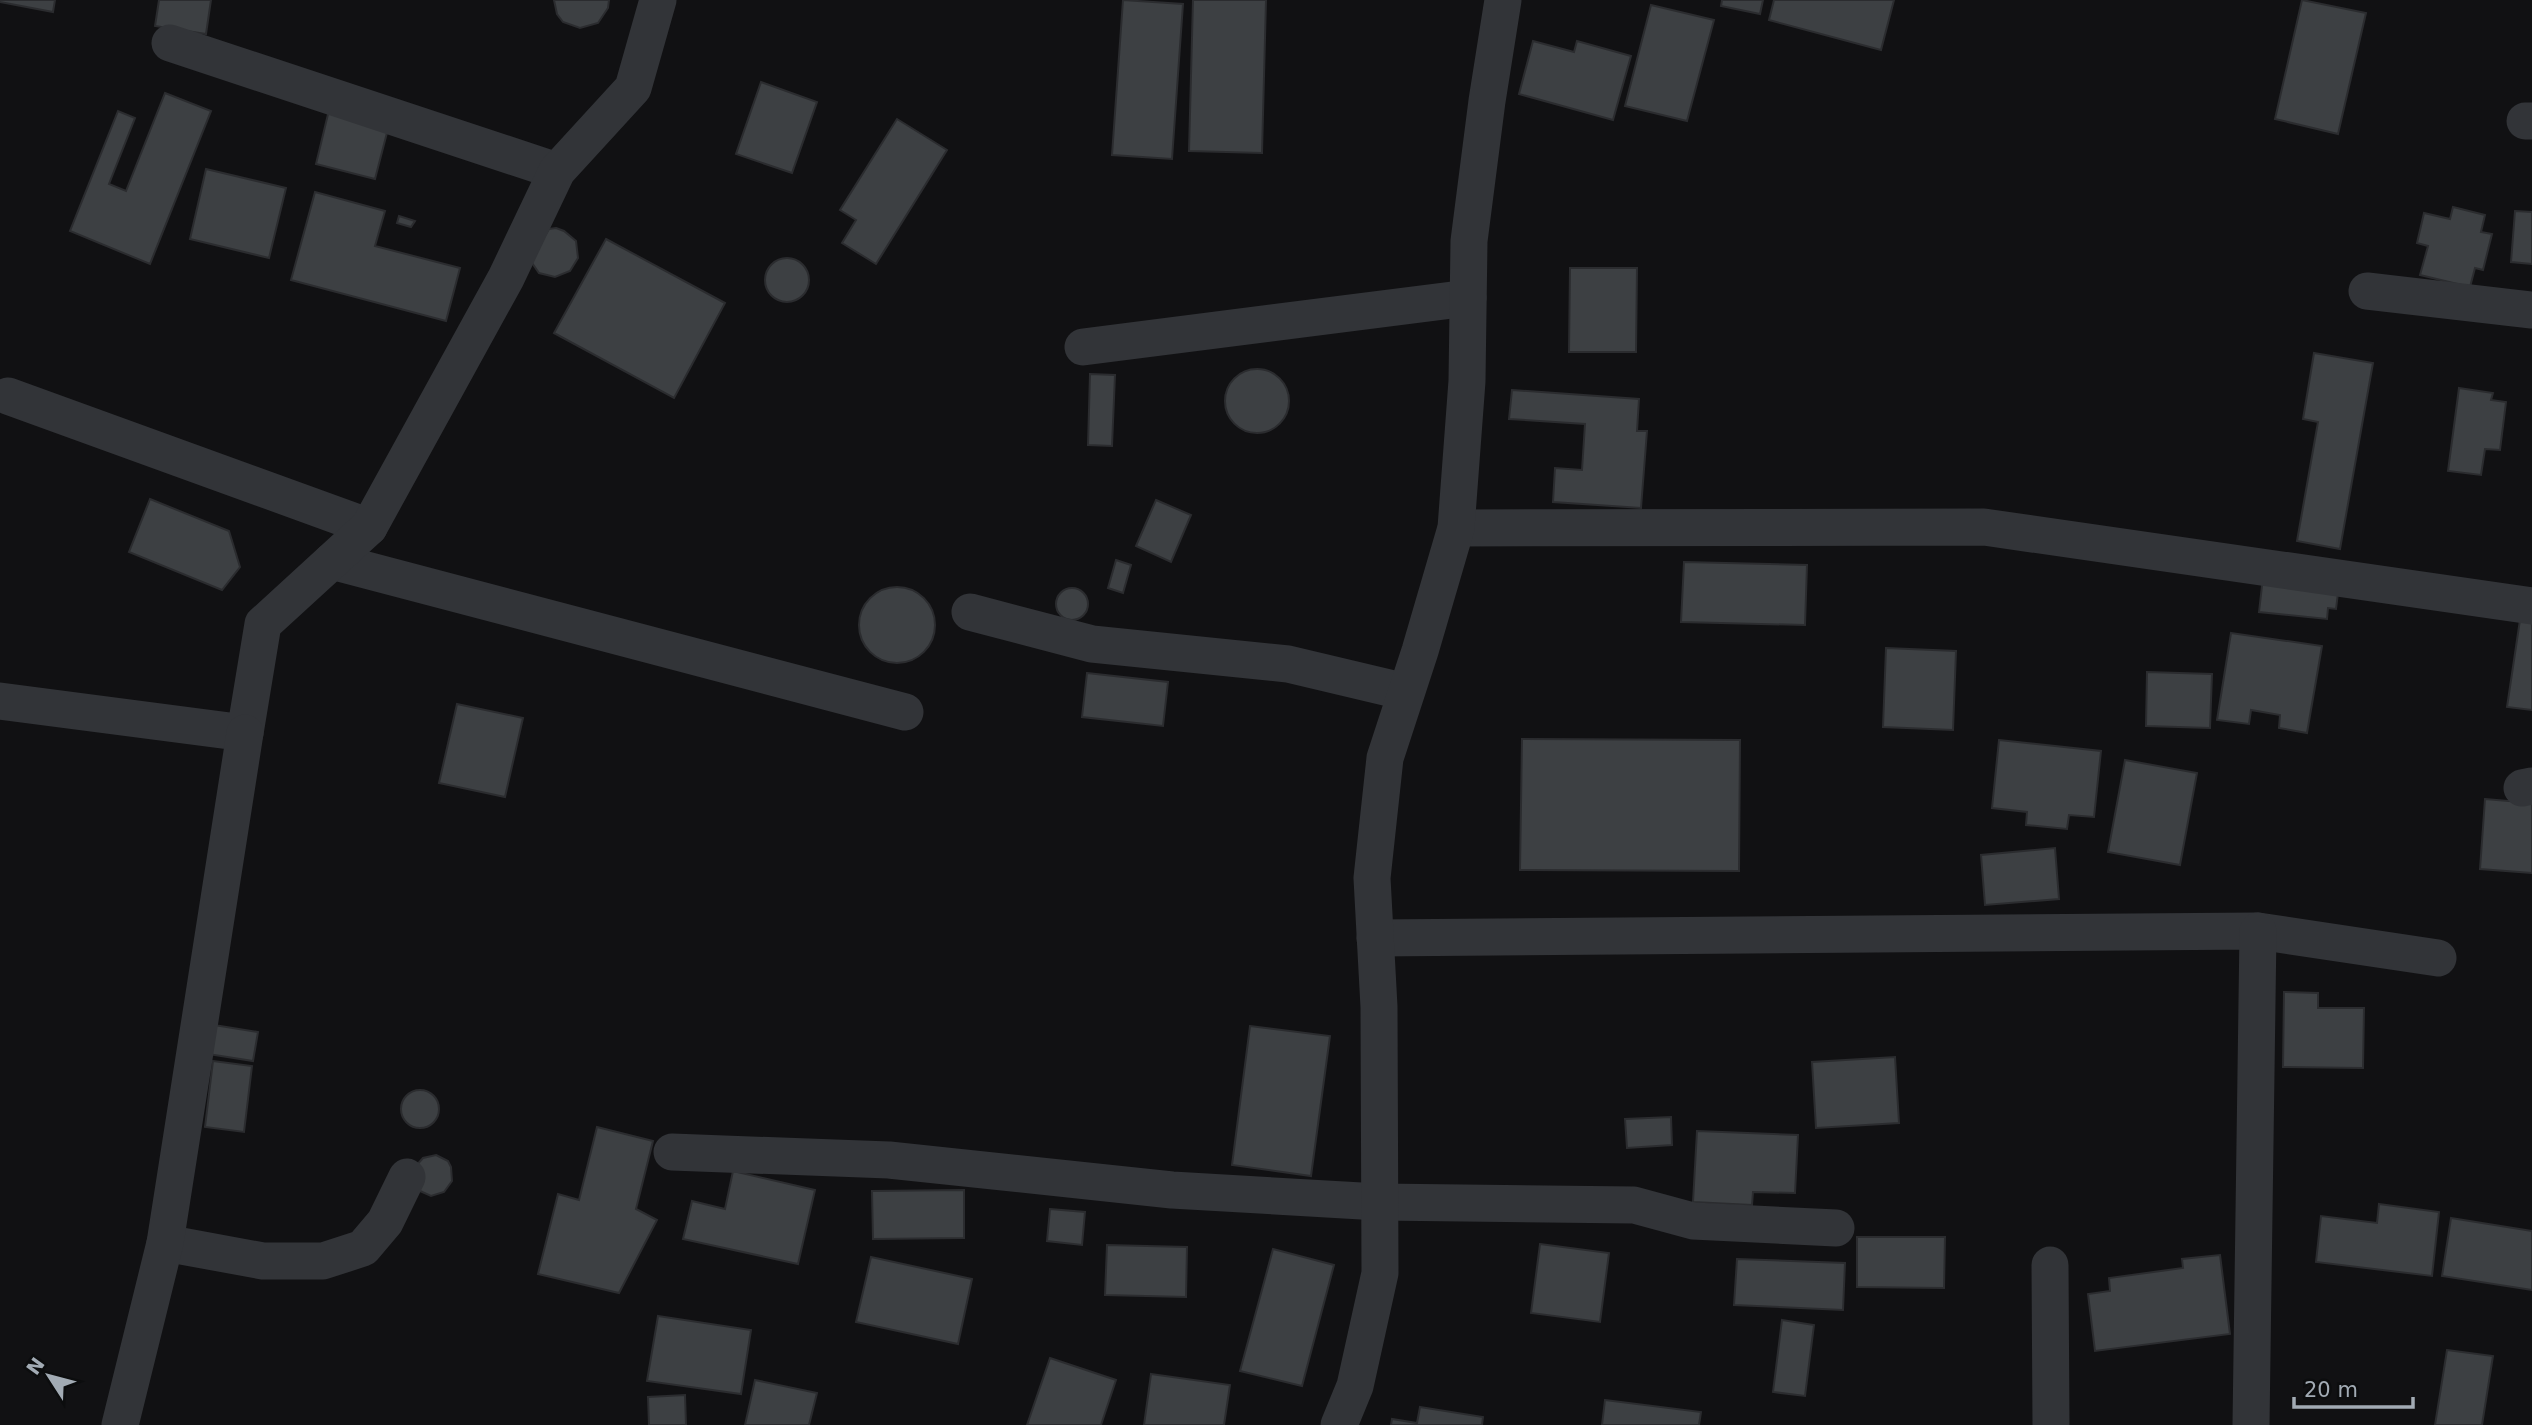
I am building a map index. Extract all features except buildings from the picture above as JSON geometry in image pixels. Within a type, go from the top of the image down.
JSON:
[{"type":"street","points":[[120,1425],[165,1244],[263,624],[369,527],[506,278],[557,171],[633,88],[658,0]]},
{"type":"street","points":[[1339,1425],[1355,1387],[1380,1273],[1379,1007],[1372,878],[1385,758],[1455,528],[1467,381],[1469,241],[1503,0]]},
{"type":"street","points":[[170,43],[557,171]]},
{"type":"street","points":[[2367,291],[2532,310]]},
{"type":"street","points":[[1083,346],[1468,298]]},
{"type":"street","points":[[8,396],[369,527]]},
{"type":"street","points":[[1455,528],[1984,527],[2532,607]]},
{"type":"street","points":[[332,561],[905,712]]},
{"type":"street","points":[[970,612],[1092,644],[1288,664],[1406,692]]},
{"type":"street","points":[[0,701],[244,733]]},
{"type":"street","points":[[1375,937],[2258,931],[2438,958]]},
{"type":"street","points":[[2251,1425],[2258,931]]},
{"type":"street","points":[[672,1152],[889,1160],[1172,1190],[1379,1202],[1634,1205],[1693,1221],[1836,1228]]},
{"type":"street","points":[[165,1244],[263,1261],[323,1262],[363,1248],[385,1222],[407,1177]]},
{"type":"street","points":[[2050,1265],[2051,1425]]}]
